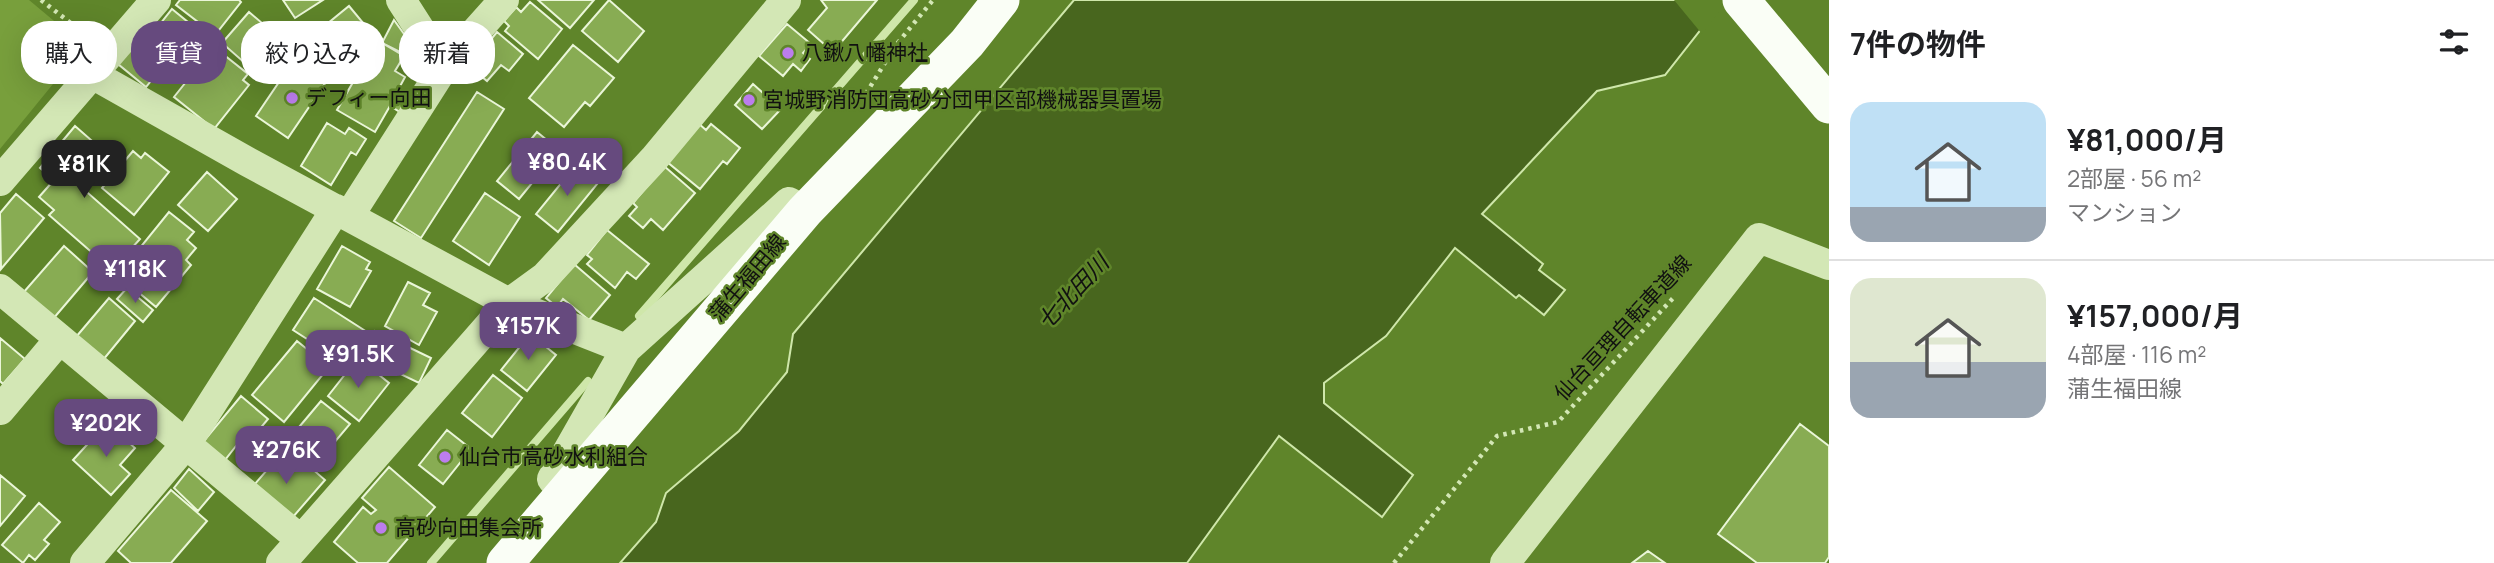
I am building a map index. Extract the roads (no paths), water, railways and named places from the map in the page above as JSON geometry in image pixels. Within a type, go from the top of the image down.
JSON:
[{"type":"main road","name":"蒲生福田線","points":[[505,563],[805,211],[967,43],[1001,0]]},
{"type":"main road","points":[[1741,0],[1829,105]]},
{"type":"street","points":[[117,46],[156,0]]},
{"type":"street","points":[[401,0],[414,21]]},
{"type":"street","points":[[485,21],[504,0]]},
{"type":"street","points":[[281,563],[509,303],[545,277],[654,159],[786,0]]},
{"type":"street","points":[[117,73],[342,213],[509,303],[626,349]]},
{"type":"street","points":[[0,181],[85,84]]},
{"type":"street","points":[[85,563],[186,444],[432,84]]},
{"type":"street","points":[[565,493],[552,478],[626,349],[789,202],[805,211]]},
{"type":"street","points":[[1505,563],[1759,239],[1829,265]]},
{"type":"street","points":[[0,289],[301,540]]},
{"type":"street","points":[[0,410],[59,340]]},
{"type":"water","name":"七北田川","points":[[1074,0],[1724,0],[1665,75],[1597,91],[1482,214],[1543,264],[1539,270],[1565,290],[1544,315],[1519,295],[1516,298],[1455,248],[1386,336],[1324,383],[1324,403],[1413,475],[1382,517],[1279,436],[1187,563],[620,563],[656,522],[666,493],[739,431],[787,372],[793,334]]},
{"type":"waterway","points":[[639,316],[914,0]]},
{"type":"waterway","points":[[431,563],[588,381]]},
{"type":"place","name":"八鍬八幡神社","points":[[788,53]]},
{"type":"place","name":"デフィー向田","points":[[292,98]]},
{"type":"place","name":"宮城野消防団高砂分団甲区部機械器具置場","points":[[749,100]]},
{"type":"place","name":"仙台市高砂水利組合","points":[[445,457]]},
{"type":"place","name":"高砂向田集会所","points":[[381,528]]}]
